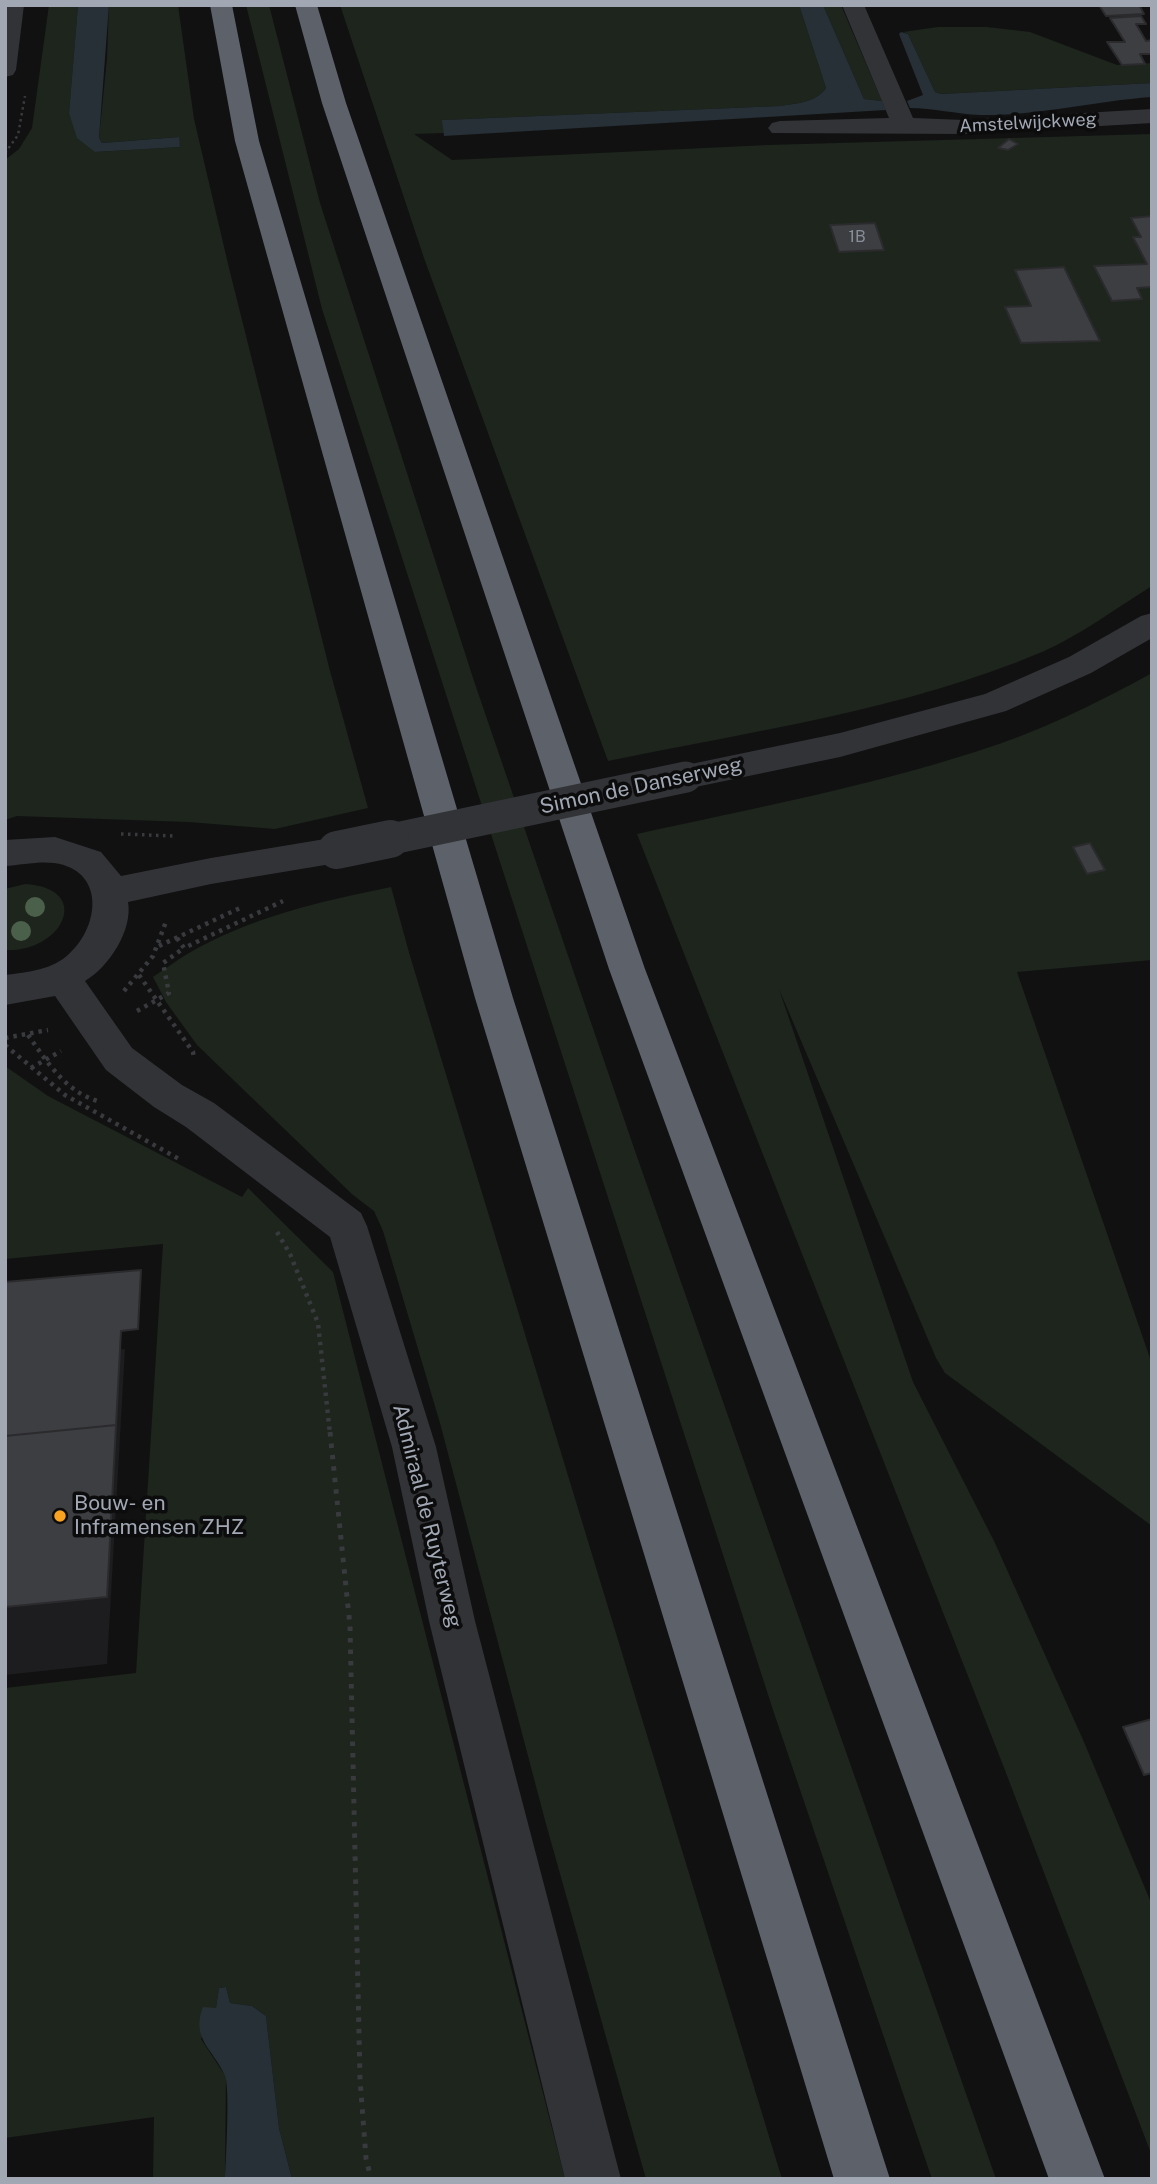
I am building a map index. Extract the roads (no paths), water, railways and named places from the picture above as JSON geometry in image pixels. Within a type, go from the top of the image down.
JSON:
[{"type":"highway","points":[[221,5],[247,141],[494,998],[862,2179]]},
{"type":"highway","points":[[306,5],[334,103],[627,969],[1077,2179]]},
{"type":"street","points":[[5,70],[13,5]]},
{"type":"street","points":[[853,5],[904,125]]},
{"type":"street","name":"Amstelwijckweg","points":[[780,128],[904,125],[964,127],[1152,116]]},
{"type":"street","name":"Simon de Danserweg","points":[[112,891],[337,850],[841,745],[995,703],[1080,665],[1152,624]]},
{"type":"street","points":[[5,853],[40,849],[73,854],[98,869],[112,891],[114,915],[105,938],[87,959],[62,977],[32,988],[5,990]]},
{"type":"street","name":"Admiraal de Ruyterweg","points":[[62,977],[119,1059],[168,1096],[200,1115],[347,1226],[414,1447],[452,1621],[593,2179]]},
{"type":"place","name":"Bouw- en Inframensen ZHZ","points":[[60,1516]]}]
